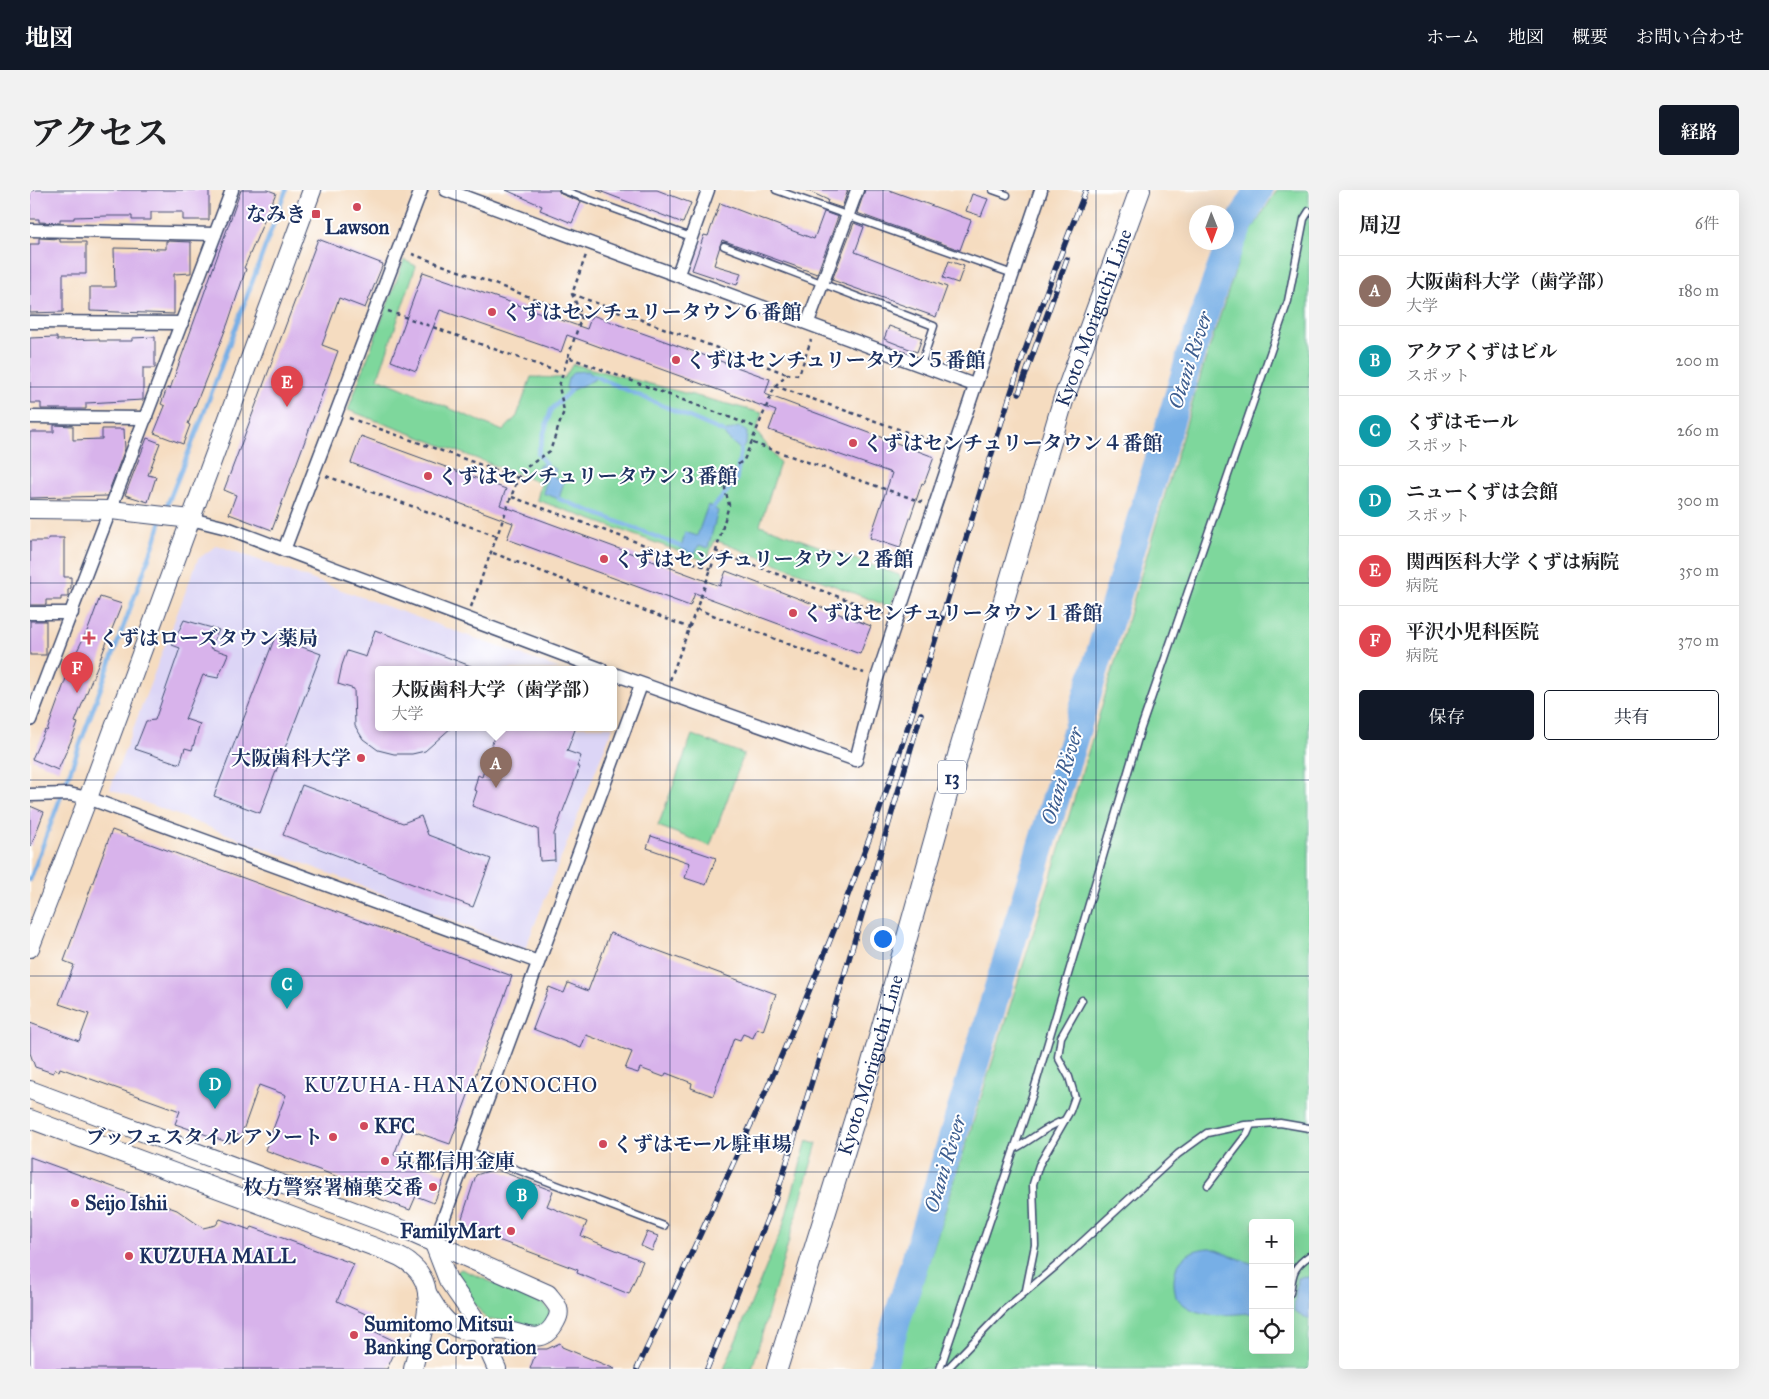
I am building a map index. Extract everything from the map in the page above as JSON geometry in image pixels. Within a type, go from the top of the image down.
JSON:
[{"type":"main road","name":"Kyoto Moriguchi Line","points":[[777,1369],[869,1073],[959,752],[1063,401],[1140,190]]},
{"type":"street","points":[[30,720],[33,702],[72,613],[232,190]]},
{"type":"street","points":[[30,948],[88,798],[312,190]]},
{"type":"street","points":[[284,550],[422,190]]},
{"type":"street","points":[[446,190],[466,194],[590,244],[678,274],[974,385]]},
{"type":"street","points":[[678,274],[708,190]]},
{"type":"street","points":[[812,324],[822,284],[857,190]]},
{"type":"street","points":[[617,675],[856,760],[877,678],[933,506],[955,449],[974,385],[1014,275],[1041,190]]},
{"type":"street","points":[[30,230],[215,234]]},
{"type":"street","points":[[30,322],[182,323]]},
{"type":"street","points":[[30,417],[146,418]]},
{"type":"street","points":[[30,509],[111,510],[191,520],[227,528],[593,666]]},
{"type":"street","points":[[30,613],[72,613]]},
{"type":"street","points":[[497,1369],[473,1316],[448,1280],[434,1244],[641,684]]},
{"type":"street","points":[[30,795],[69,794],[88,798],[538,962]]},
{"type":"street","points":[[30,1090],[402,1229],[548,1294],[558,1306],[557,1319],[549,1332],[536,1337],[523,1336],[509,1331],[480,1332],[456,1328],[446,1320],[427,1293]]},
{"type":"street","points":[[30,1119],[399,1256],[414,1265],[423,1275],[427,1293],[426,1313],[414,1369]]},
{"type":"lane","points":[[564,190],[691,237]]},
{"type":"lane","points":[[776,190],[1014,275]]},
{"type":"lane","points":[[993,190],[1007,195]]},
{"type":"lane","points":[[940,1369],[1033,1093],[1141,728],[1288,301],[1304,219],[1309,210]]},
{"type":"lane","points":[[724,246],[934,326],[921,365]]},
{"type":"lane","points":[[1026,1291],[1035,1245],[1033,1184],[1039,1165],[1065,1120],[1075,1097],[1069,1077],[1058,1057],[1060,1037],[1082,1000]]},
{"type":"lane","points":[[1014,1149],[1028,1142],[1053,1123],[1065,1120]]},
{"type":"lane","points":[[948,1369],[1004,1310],[1178,1154],[1208,1133],[1280,1122],[1309,1128]]},
{"type":"lane","points":[[1208,1185],[1247,1134],[1251,1125]]},
{"type":"lane","points":[[468,1151],[664,1226]]},
{"type":"lane","points":[[1294,1270],[1298,1263],[1309,1256]]},
{"type":"path","points":[[467,618],[493,553],[497,536],[518,478],[524,469],[550,451],[564,411],[559,386],[561,373],[582,316],[572,294],[590,244]]},
{"type":"path","points":[[400,249],[582,316]]},
{"type":"path","points":[[572,294],[787,374],[799,375],[812,324]]},
{"type":"path","points":[[378,307],[561,373]]},
{"type":"path","points":[[568,357],[758,428]]},
{"type":"path","points":[[665,693],[711,570],[729,506],[725,489],[726,473],[744,460],[753,443],[775,386],[787,374]]},
{"type":"path","points":[[775,386],[955,449]]},
{"type":"path","points":[[336,414],[518,478]]},
{"type":"path","points":[[753,443],[933,506]]},
{"type":"path","points":[[314,472],[497,536]]},
{"type":"path","points":[[512,497],[711,570]]},
{"type":"path","points":[[715,551],[897,618]]},
{"type":"path","points":[[493,553],[690,628]]},
{"type":"path","points":[[696,609],[877,678]]},
{"type":"shaded area","name":"大阪歯科大学","points":[[217,545],[552,666],[375,666],[375,731],[611,731],[525,949],[110,789],[198,559]]},
{"type":"green space","points":[[1277,190],[1309,190],[1309,1369],[895,1369],[1049,883],[1204,364],[1245,241]]},
{"type":"green space","points":[[404,260],[416,266],[378,378],[503,431],[517,416],[531,377],[564,378],[573,364],[762,413],[756,431],[780,463],[760,525],[899,575],[902,580],[890,607],[715,540],[706,561],[537,500],[541,483],[348,410]]},
{"type":"green space","points":[[692,735],[744,754],[710,846],[658,826]]},
{"type":"green space","points":[[807,1140],[817,1143],[752,1369],[724,1369],[783,1226]]},
{"type":"green space","points":[[461,1269],[545,1305],[550,1312],[550,1319],[538,1331],[503,1320],[487,1320],[456,1280],[456,1272]]},
{"type":"water","points":[[588,371],[594,376],[594,380],[570,391],[566,388],[568,379],[573,372]]},
{"type":"water","points":[[739,427],[747,432],[746,444],[741,450],[726,437],[724,432]]},
{"type":"water","points":[[539,465],[546,465],[556,469],[554,477],[564,481],[559,499],[543,493],[547,479],[537,474]]},
{"type":"water","points":[[708,505],[718,511],[708,548],[699,545],[695,554],[681,549],[685,532],[697,536]]},
{"type":"water","points":[[1211,1248],[1249,1262],[1249,1313],[1222,1315],[1202,1313],[1184,1305],[1176,1297],[1174,1277],[1176,1269],[1185,1256],[1201,1249]]},
{"type":"water","points":[[1309,1277],[1309,1319],[1294,1311],[1297,1278]]},
{"type":"building","points":[[209,190],[209,220],[183,220],[183,212],[151,212],[151,220],[132,220],[132,216],[107,216],[60,219],[60,223],[39,222],[39,219],[30,219],[30,191]]},
{"type":"building","points":[[241,190],[268,190],[276,193],[244,268],[246,269],[228,323],[188,424],[190,425],[183,444],[154,433],[165,406],[161,404],[167,388],[170,389]]},
{"type":"building","points":[[506,190],[558,190],[561,194],[581,202],[572,223],[540,210],[542,206]]},
{"type":"building","points":[[597,190],[657,190],[691,203],[683,223]]},
{"type":"building","points":[[806,190],[848,190],[842,208],[827,203],[828,200]]},
{"type":"building","points":[[865,190],[889,190],[971,220],[960,250],[857,213]]},
{"type":"building","points":[[972,194],[988,199],[981,216],[966,211]]},
{"type":"building","points":[[720,203],[814,239],[824,212],[838,217],[817,274],[722,240],[714,265],[741,273],[737,285],[692,270],[704,235],[708,236]]},
{"type":"building","points":[[854,223],[864,227],[855,252],[947,287],[936,317],[832,280]]},
{"type":"building","points":[[39,238],[60,239],[60,242],[86,242],[86,274],[63,274],[63,312],[30,313],[30,244],[39,244]]},
{"type":"building","points":[[318,239],[383,264],[365,308],[339,298],[322,345],[338,351],[272,530],[229,514],[236,495],[224,490]]},
{"type":"building","points":[[166,241],[191,242],[191,273],[174,274],[174,314],[90,311],[90,287],[115,287],[114,248],[166,249]]},
{"type":"building","points":[[949,261],[964,266],[958,283],[943,278]]},
{"type":"building","points":[[423,272],[587,329],[592,315],[770,379],[765,394],[934,457],[924,484],[922,483],[900,548],[870,538],[892,473],[769,430],[776,411],[567,335],[561,352],[440,310],[416,371],[391,361]]},
{"type":"building","points":[[889,326],[922,338],[917,352],[884,339]]},
{"type":"building","points":[[57,337],[57,340],[99,339],[99,341],[132,341],[132,338],[155,337],[155,368],[143,368],[143,400],[86,403],[86,409],[41,409],[41,403],[30,403],[30,338]]},
{"type":"building","points":[[54,425],[73,426],[73,440],[102,439],[102,429],[124,429],[125,449],[107,496],[30,498],[30,432],[54,432]]},
{"type":"building","points":[[361,436],[506,489],[500,505],[720,586],[726,571],[871,626],[860,654],[695,593],[690,606],[507,539],[513,523],[351,463]]},
{"type":"building","points":[[147,438],[160,443],[148,475],[156,477],[148,502],[125,495]]},
{"type":"building","points":[[48,538],[64,538],[64,577],[71,577],[71,588],[68,590],[68,597],[61,597],[61,600],[46,600],[46,605],[30,605],[30,541],[48,541]]},
{"type":"building","points":[[100,597],[122,604],[75,722],[78,723],[74,734],[58,770],[32,759],[45,730],[47,731],[73,659],[89,627]]},
{"type":"building","points":[[184,620],[219,630],[210,648],[228,654],[218,678],[203,675],[185,719],[200,724],[192,750],[185,748],[180,764],[135,749],[146,721],[155,720],[180,648],[172,645]]},
{"type":"building","points":[[30,621],[46,621],[46,655],[30,655]]},
{"type":"building","points":[[375,630],[471,666],[375,666],[375,731],[448,731],[425,751],[412,754],[394,754],[378,750],[363,739],[355,726],[354,689],[338,684],[347,651],[366,657]]},
{"type":"building","points":[[275,637],[321,654],[260,813],[214,796]]},
{"type":"building","points":[[496,731],[574,731],[567,751],[581,756],[577,767],[580,767],[554,834],[555,860],[540,861],[538,829],[472,806],[477,791],[474,790],[478,775],[482,777]]},
{"type":"building","points":[[302,785],[403,823],[421,816],[428,835],[491,859],[473,907],[283,835]]},
{"type":"building","points":[[30,806],[44,812],[31,846],[30,845]]},
{"type":"building","points":[[112,830],[512,976],[450,1144],[404,1128],[394,1155],[446,1174],[434,1203],[416,1196],[410,1210],[349,1188],[352,1182],[265,1150],[286,1095],[259,1085],[241,1136],[233,1133],[230,1143],[175,1124],[180,1111],[60,1068],[59,1071],[55,1069],[53,1073],[35,1067],[30,1053],[30,1023],[79,1041],[89,1014],[59,1004],[74,965],[64,961]]},
{"type":"building","points":[[651,836],[716,858],[706,885],[685,878],[690,863],[647,848]]},
{"type":"building","points":[[610,933],[776,994],[763,1031],[757,1028],[753,1038],[743,1034],[740,1040],[734,1038],[713,1096],[691,1088],[692,1083],[666,1073],[664,1077],[640,1068],[638,1073],[625,1069],[632,1052],[586,1035],[581,1048],[533,1029],[549,987],[564,993],[568,983],[588,991]]},
{"type":"building","name":"KUZUHA MALL","points":[[30,1157],[177,1210],[203,1228],[216,1225],[220,1219],[250,1230],[252,1227],[354,1264],[337,1301],[370,1316],[365,1327],[399,1343],[387,1369],[30,1369]]},
{"type":"building","points":[[495,1169],[553,1191],[547,1206],[587,1222],[581,1236],[643,1261],[629,1294],[577,1273],[578,1270],[469,1229],[462,1218],[476,1175]]},
{"type":"building","points":[[647,1232],[658,1236],[652,1251],[641,1246]]},
{"type":"building","points":[[560,1343],[562,1347],[615,1369],[530,1369],[537,1349],[547,1349]]},
{"type":"waterway","points":[[164,513],[201,421],[286,190]]},
{"type":"waterway","name":"Otani River","points":[[882,1369],[1190,357],[1228,250],[1247,209],[1259,190]]},
{"type":"waterway","points":[[594,376],[724,432]]},
{"type":"waterway","points":[[546,465],[538,453],[551,410],[570,391]]},
{"type":"waterway","points":[[712,509],[736,481],[741,450]]},
{"type":"waterway","points":[[559,499],[680,546]]},
{"type":"waterway","points":[[30,880],[155,541],[161,520]]},
{"type":"railway","points":[[637,1369],[760,1104],[818,970],[871,834],[911,718],[1019,368],[1086,190]]},
{"type":"railway","points":[[1019,393],[1067,259]]},
{"type":"railway","points":[[707,1369],[776,1197],[831,1020],[921,714]]},
{"type":"place","name":"Lawson","points":[[357,207]]},
{"type":"place","name":"なみき","points":[[316,214]]},
{"type":"place","name":"くずはセンチュリータウン６番館","points":[[492,312]]},
{"type":"place","name":"くずはセンチュリータウン５番館","points":[[676,360]]},
{"type":"place","name":"関西医科大学 くずは病院","points":[[287,407]]},
{"type":"place","name":"くずはセンチュリータウン４番館","points":[[853,443]]},
{"type":"place","name":"くずはセンチュリータウン３番館","points":[[428,476]]},
{"type":"place","name":"くずはセンチュリータウン２番館","points":[[604,559]]},
{"type":"place","name":"くずはセンチュリータウン１番館","points":[[793,613]]},
{"type":"place","name":"くずはローズタウン薬局","points":[[89,638]]},
{"type":"place","name":"平沢小児科医院","points":[[77,693]]},
{"type":"place","name":"大阪歯科大学","points":[[361,758]]},
{"type":"place","name":"大阪歯科大学（歯学部）","points":[[496,788]]},
{"type":"place","name":"くずはモール","points":[[287,1009]]},
{"type":"place","name":"ニューくずは会館","points":[[215,1109]]},
{"type":"place","name":"KFC","points":[[364,1126]]},
{"type":"place","name":"ブッフェスタイルアソート","points":[[333,1137]]},
{"type":"place","name":"くずはモール駐車場","points":[[603,1144]]},
{"type":"place","name":"京都信用金庫","points":[[385,1161]]},
{"type":"place","name":"枚方警察署楠葉交番","points":[[433,1187]]},
{"type":"place","name":"Seijo Ishii","points":[[75,1203]]},
{"type":"place","name":"アクアくずはビル","points":[[522,1220]]},
{"type":"place","name":"FamilyMart","points":[[511,1231]]},
{"type":"place","name":"KUZUHA MALL","points":[[129,1256]]},
{"type":"place","name":"Sumitomo Mitsui Banking Corporation","points":[[354,1335]]},
{"type":"district","name":"KUZUHA-HANAZONOCHO","points":[[451,1085]]}]
